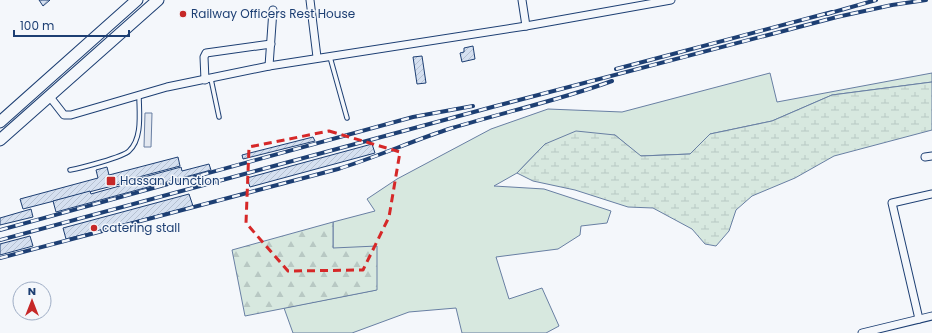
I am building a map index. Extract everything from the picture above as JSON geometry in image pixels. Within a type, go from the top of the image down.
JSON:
[{"type":"main road","points":[[14,130],[3,120],[137,0]]},
{"type":"main road","points":[[0,140],[14,130],[158,0]]},
{"type":"street","points":[[310,0],[318,57]]},
{"type":"street","points":[[522,0],[526,26]]},
{"type":"street","points":[[50,97],[64,115],[71,115],[139,94],[269,66],[318,57],[526,26],[671,0]]},
{"type":"street","points":[[269,66],[273,10]]},
{"type":"street","points":[[208,79],[204,57],[206,53],[271,44]]},
{"type":"street","points":[[919,319],[892,204],[932,194]]},
{"type":"street","points":[[862,333],[932,316]]},
{"type":"street","points":[[894,325],[896,333]]},
{"type":"lane","points":[[329,56],[347,118]]},
{"type":"lane","points":[[208,79],[219,117]]},
{"type":"lane","points":[[70,170],[129,152],[135,142],[139,130],[139,94]]},
{"type":"highlighted area","points":[[329,131],[400,152],[389,217],[363,270],[288,271],[246,223],[249,147]]},
{"type":"green space","points":[[770,73],[777,102],[932,73],[932,82],[832,95],[772,121],[710,134],[690,154],[640,156],[615,135],[545,144],[517,173],[494,186],[544,189],[611,211],[607,223],[581,226],[580,235],[558,249],[496,257],[509,299],[542,288],[559,326],[546,333],[462,333],[456,308],[409,312],[352,333],[293,333],[284,308],[376,290],[333,248],[333,222],[375,211],[367,199],[397,179],[491,129],[548,109],[622,112]]},
{"type":"green space","points":[[932,82],[932,130],[834,156],[795,178],[752,196],[736,210],[729,231],[716,246],[705,244],[692,229],[653,208],[628,207],[575,190],[533,181],[517,173],[545,144],[576,131],[615,135],[641,156],[690,154],[710,134],[772,121],[832,95]]},
{"type":"green space","points":[[333,222],[333,248],[377,246],[377,290],[245,316],[232,250]]},
{"type":"shaded area","points":[[145,113],[152,113],[151,147],[144,147]]},
{"type":"building","points":[[39,0],[50,0],[43,6]]},
{"type":"building","points":[[473,46],[475,59],[462,62],[460,53],[464,52],[464,48]]},
{"type":"building","points":[[422,56],[426,83],[417,84],[413,57]]},
{"type":"building","points":[[313,137],[315,141],[243,159],[242,155]]},
{"type":"building","points":[[372,144],[375,153],[250,187],[247,178]]},
{"type":"building","points":[[178,157],[180,166],[120,182],[120,184],[23,209],[20,199],[98,178],[96,170],[107,167],[109,175]]},
{"type":"building","points":[[209,164],[211,170],[56,212],[53,201],[90,191],[91,194],[123,185],[122,183],[181,167],[182,171]]},
{"type":"building","points":[[189,194],[193,206],[66,239],[63,228]]},
{"type":"building","points":[[31,209],[33,217],[0,225],[0,218]]},
{"type":"building","points":[[30,236],[33,246],[0,255],[0,244]]},
{"type":"railway","points":[[827,14],[876,0]]},
{"type":"railway","points":[[0,240],[496,106],[837,17],[892,5],[926,0]]},
{"type":"railway","points":[[616,69],[832,12]]},
{"type":"railway","points":[[0,258],[338,169],[452,128],[552,100],[612,81]]},
{"type":"railway","points":[[0,230],[413,117],[473,106]]},
{"type":"place","name":"Railway Officers Rest House","points":[[183,14]]},
{"type":"place","name":"Hassan Junction","points":[[111,181]]},
{"type":"place","name":"catering stall","points":[[94,228]]}]
